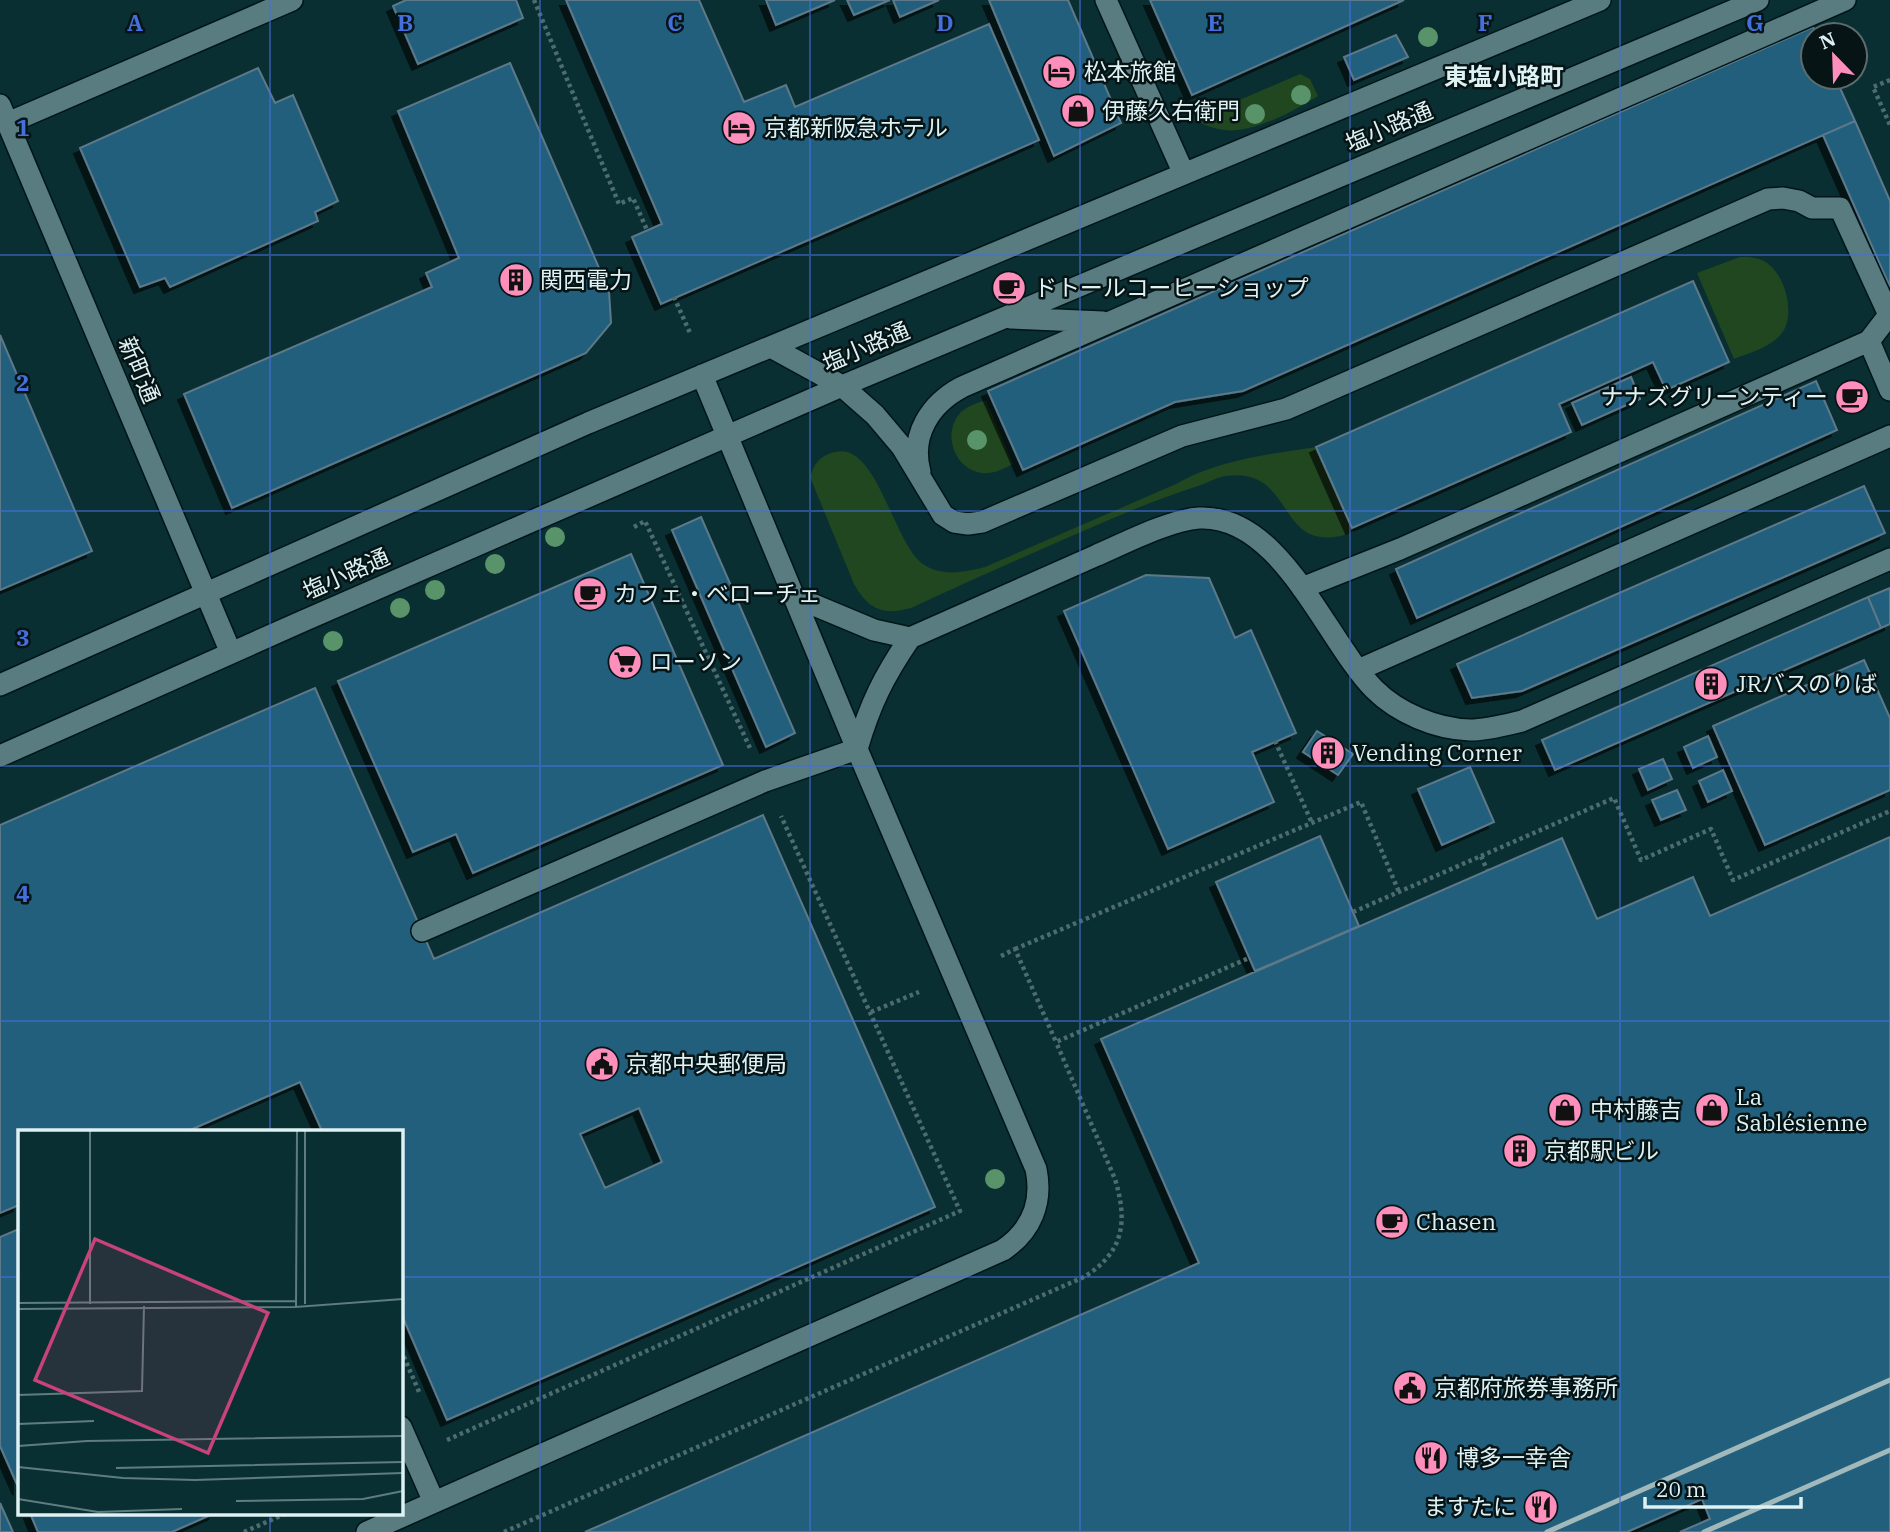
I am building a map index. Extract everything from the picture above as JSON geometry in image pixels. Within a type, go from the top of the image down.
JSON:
[{"type":"street","points":[[4,114],[292,0]]},
{"type":"street","points":[[1105,0],[1184,174]]},
{"type":"street","name":"塩小路通","points":[[0,685],[575,428],[1600,0]]},
{"type":"street","name":"塩小路通","points":[[0,756],[728,435],[1758,0]]},
{"type":"street","points":[[925,484],[919,469],[919,435],[935,406],[970,383],[1845,0]]},
{"type":"street","name":"新町通","points":[[4,114],[231,653]]},
{"type":"street","points":[[771,347],[842,386],[875,415],[902,447],[943,515],[954,522],[968,524],[982,522],[1182,436],[1286,409],[1768,199],[1799,201],[1812,208],[1840,208],[1889,315],[1869,341],[1400,549],[1302,588]]},
{"type":"street","points":[[1004,318],[1109,322]]},
{"type":"street","points":[[1869,341],[1890,390]]},
{"type":"street","points":[[367,1532],[1003,1250],[1023,1233],[1031,1222],[1039,1196],[1037,1169],[702,375]]},
{"type":"street","points":[[1358,670],[1890,436]]},
{"type":"street","points":[[858,749],[872,701],[891,665],[910,638],[1181,521],[1215,519],[1246,530],[1261,540],[1302,588],[1358,670],[1375,690],[1420,719],[1444,727],[1470,730],[1497,727],[1534,716],[1890,559]]},
{"type":"street","points":[[794,597],[874,630],[910,638]]},
{"type":"street","points":[[422,931],[765,781],[858,749]]},
{"type":"street","points":[[402,1429],[434,1502]]},
{"type":"path","points":[[534,0],[619,204],[633,198],[647,230]]},
{"type":"path","points":[[1890,80],[1873,87],[1890,125]]},
{"type":"path","points":[[674,297],[690,333]]},
{"type":"path","points":[[1276,741],[1312,823]]},
{"type":"path","points":[[1353,912],[1614,798],[1641,860],[1711,829],[1733,880],[1890,811]]},
{"type":"path","points":[[1001,956],[1361,802],[1399,891]]},
{"type":"path","points":[[1481,856],[1487,870]]},
{"type":"path","points":[[504,1532],[1084,1277],[1102,1263],[1120,1235],[1122,1201],[1115,1179],[1015,949]]},
{"type":"path","points":[[1056,1042],[1249,958]]},
{"type":"path","points":[[413,1456],[960,1212],[872,1012],[921,991]]},
{"type":"path","points":[[244,1532],[285,1514]]},
{"type":"green space","points":[[1300,74],[1310,79],[1318,96],[1273,120],[1248,128],[1225,130],[1193,120]]},
{"type":"green space","points":[[1740,257],[1761,260],[1779,276],[1786,295],[1788,316],[1778,338],[1760,349],[1734,359],[1697,273]]},
{"type":"green space","points":[[986,400],[1013,464],[987,473],[976,472],[967,467],[954,451],[952,441],[955,421],[961,412]]},
{"type":"green space","points":[[1316,447],[1354,532],[1328,538],[1310,534],[1297,524],[1265,485],[1249,477],[1226,476],[1122,514],[911,608],[892,611],[884,611],[871,605],[859,593],[810,477],[816,464],[825,455],[835,452],[850,453],[862,462],[873,477],[912,553],[930,568],[954,572],[985,567],[1209,469],[1244,459]]},
{"type":"building","points":[[406,0],[516,0],[523,18],[418,64],[393,6]]},
{"type":"building","name":"京都新阪急ホテル","points":[[566,0],[699,0],[744,102],[786,85],[795,107],[989,24],[1039,140],[661,304],[632,237],[662,224]]},
{"type":"building","points":[[766,0],[835,0],[776,25]]},
{"type":"building","points":[[847,0],[890,0],[854,15]]},
{"type":"building","points":[[893,0],[939,0],[900,17]]},
{"type":"building","points":[[989,0],[1068,0],[1121,123],[1054,156]]},
{"type":"building","points":[[1150,0],[1404,0],[1192,95]]},
{"type":"building","points":[[1799,33],[1799,91],[1841,91],[1855,121],[1243,391],[1175,402],[1023,470],[988,391]]},
{"type":"building","points":[[1396,35],[1408,57],[1354,80],[1344,57]]},
{"type":"building","name":"関西電力","points":[[510,63],[609,291],[611,323],[586,353],[232,508],[184,394],[432,287],[426,273],[459,258],[398,111]]},
{"type":"building","points":[[258,68],[275,103],[293,95],[338,201],[315,212],[318,221],[170,287],[165,278],[140,287],[80,148]]},
{"type":"building","points":[[1855,121],[1890,201],[1890,287],[1823,135]]},
{"type":"building","points":[[1693,281],[1729,362],[1666,390],[1653,362],[1559,404],[1571,432],[1352,528],[1316,447]]},
{"type":"building","points":[[0,335],[92,551],[0,590]]},
{"type":"building","points":[[1631,377],[1640,399],[1582,425],[1572,403]]},
{"type":"building","points":[[1816,381],[1837,430],[1417,618],[1396,569]]},
{"type":"building","points":[[1864,486],[1885,533],[1522,691],[1472,698],[1457,664]]},
{"type":"building","points":[[701,517],[795,733],[766,747],[672,530]]},
{"type":"building","points":[[631,554],[723,765],[473,873],[456,834],[413,852],[338,681]]},
{"type":"building","points":[[1146,575],[1209,578],[1235,638],[1251,630],[1296,733],[1252,752],[1274,802],[1168,849],[1064,611]]},
{"type":"building","points":[[1890,588],[1890,624],[1881,628],[1868,597]]},
{"type":"building","name":"JRバスのりば","points":[[1868,597],[1881,628],[1555,770],[1542,740]]},
{"type":"building","points":[[1864,660],[1890,718],[1890,790],[1765,845],[1713,726]]},
{"type":"building","name":"京都中央郵便局","points":[[315,688],[434,959],[763,815],[935,1207],[447,1420],[402,1315],[402,1130],[322,1130],[300,1082],[190,1130],[18,1130],[18,1205],[0,1213],[0,825]],"holes":[[[639,1108],[662,1162],[605,1188],[580,1134]]]},
{"type":"building","name":"Vending Corner","points":[[1317,731],[1353,754],[1338,775],[1303,752]]},
{"type":"building","points":[[1708,736],[1717,757],[1693,768],[1684,747]]},
{"type":"building","points":[[1663,759],[1672,779],[1648,790],[1639,769]]},
{"type":"building","points":[[1470,767],[1494,822],[1442,845],[1418,789]]},
{"type":"building","points":[[1723,770],[1732,791],[1708,802],[1699,781]]},
{"type":"building","points":[[1677,790],[1686,810],[1661,820],[1652,800]]},
{"type":"building","points":[[1320,836],[1359,926],[1255,971],[1216,882]]},
{"type":"building","name":"京都駅ビル","points":[[1890,837],[1890,1532],[1680,1532],[1710,1519],[1702,1499],[1627,1532],[585,1532],[1199,1263],[1101,1039],[1562,838],[1597,919],[1693,877],[1710,916]]},
{"type":"building","points":[[18,1229],[18,1487],[0,1446],[0,1237]]},
{"type":"building","points":[[0,1503],[13,1532],[0,1532]]},
{"type":"building","points":[[30,1514],[213,1514],[172,1532],[38,1532]]},
{"type":"railway","points":[[1547,1532],[1890,1380]]},
{"type":"railway","points":[[1704,1532],[1890,1450]]},
{"type":"place","name":"松本旅館","points":[[1059,72]]},
{"type":"place","name":"伊藤久右衛門","points":[[1078,111]]},
{"type":"place","name":"京都新阪急ホテル","points":[[739,128]]},
{"type":"place","name":"関西電力","points":[[516,280]]},
{"type":"place","name":"ドトールコーヒーショップ","points":[[1009,288]]},
{"type":"place","name":"ナナズグリーンティー","points":[[1852,397]]},
{"type":"place","name":"カフェ・ベローチェ","points":[[590,594]]},
{"type":"place","name":"ローソン","points":[[625,662]]},
{"type":"place","name":"JRバスのりば","points":[[1711,684]]},
{"type":"place","name":"Vending Corner","points":[[1328,753]]},
{"type":"place","name":"京都中央郵便局","points":[[602,1064]]},
{"type":"place","name":"中村藤吉","points":[[1565,1110]]},
{"type":"place","name":"La Sablésienne","points":[[1712,1110]]},
{"type":"place","name":"京都駅ビル","points":[[1520,1151]]},
{"type":"place","name":"Chasen","points":[[1392,1222]]},
{"type":"place","name":"京都府旅券事務所","points":[[1410,1388]]},
{"type":"place","name":"博多一幸舎","points":[[1431,1458]]},
{"type":"place","name":"ますたに","points":[[1541,1507]]},
{"type":"district","name":"東塩小路町","points":[[1504,77]]}]
